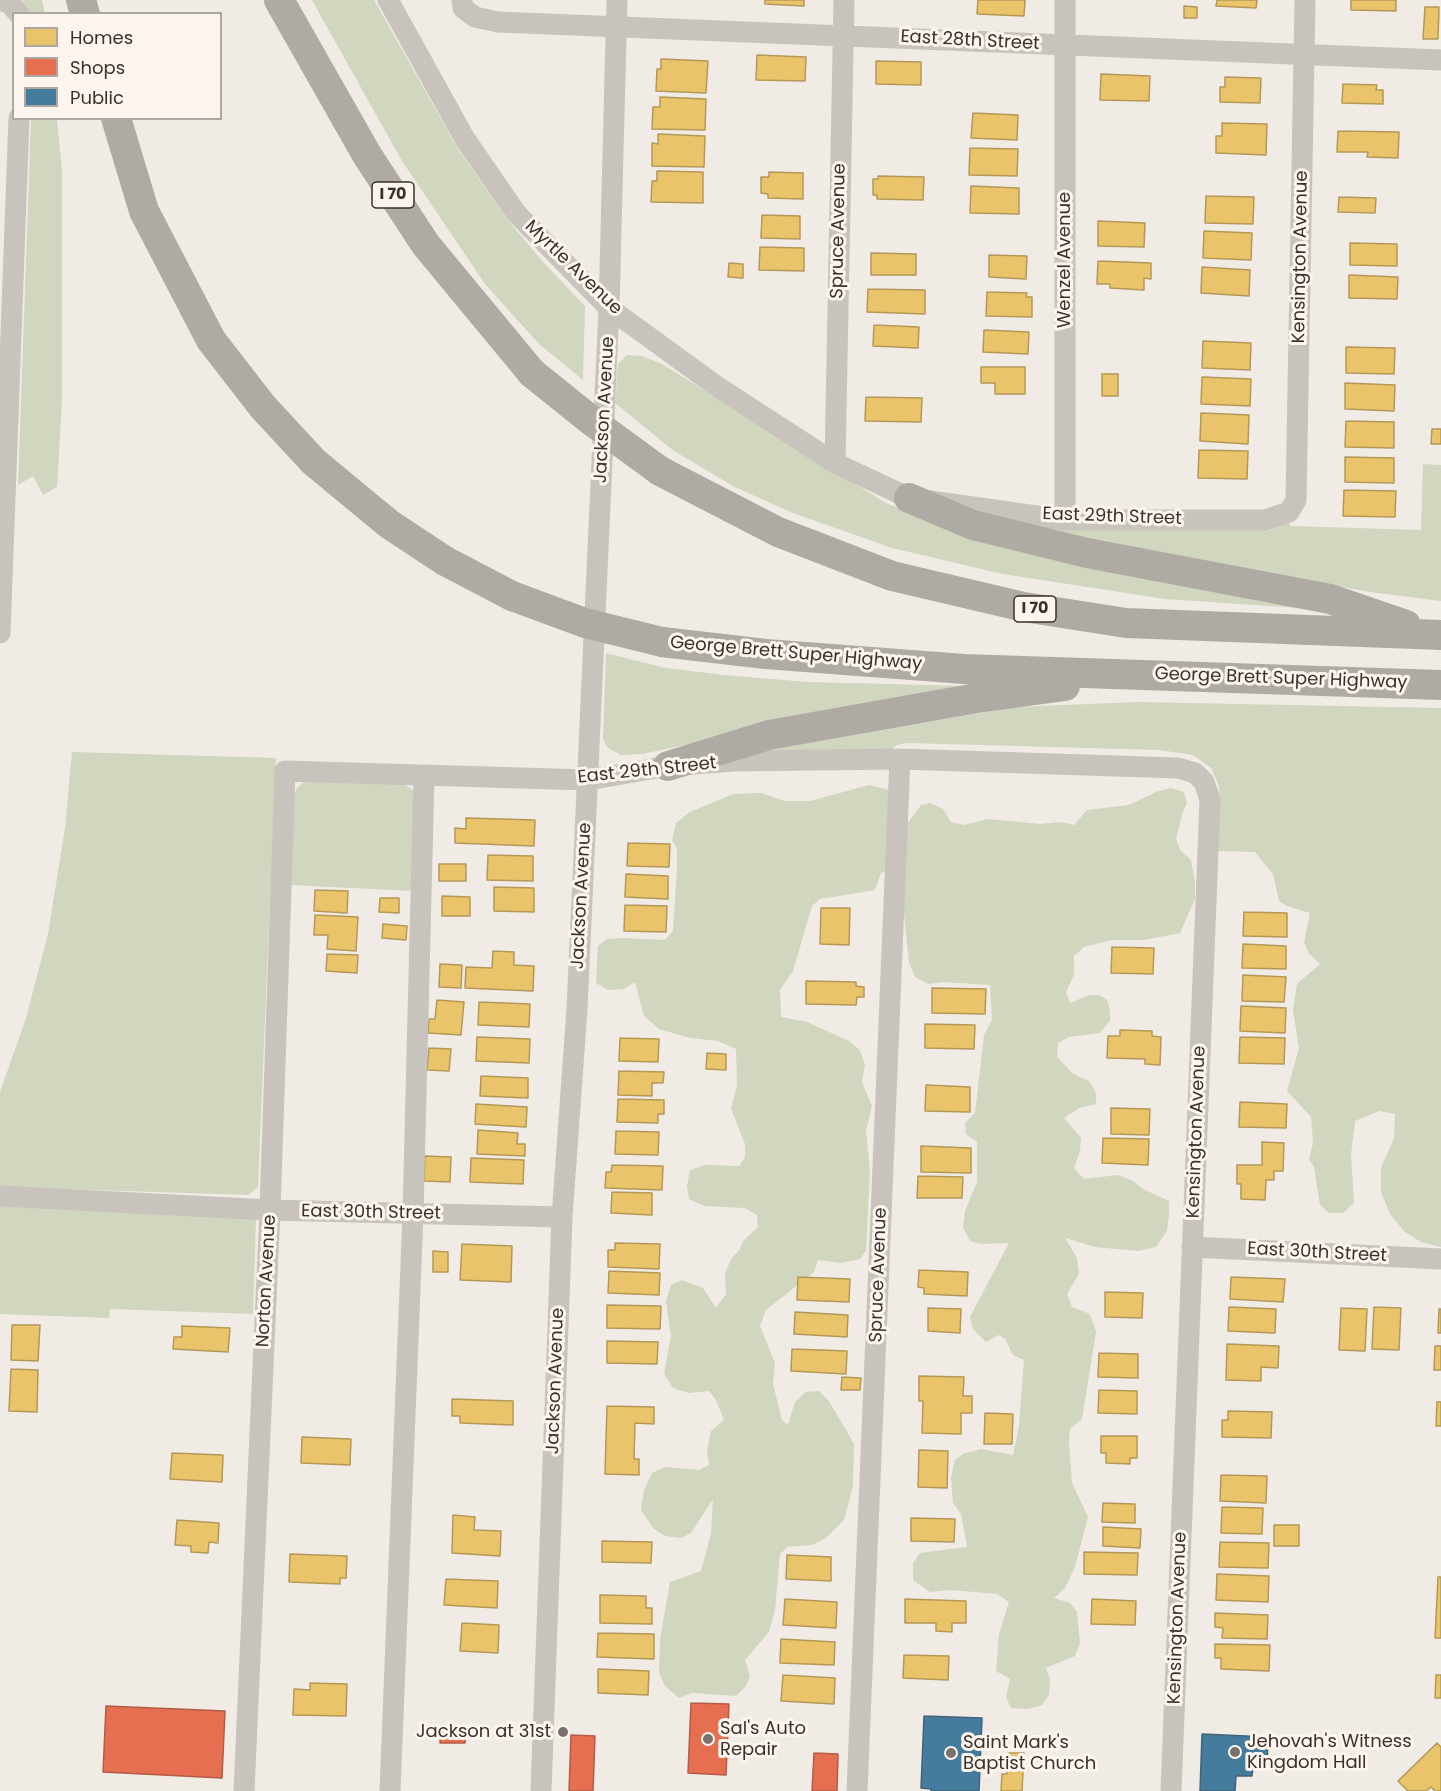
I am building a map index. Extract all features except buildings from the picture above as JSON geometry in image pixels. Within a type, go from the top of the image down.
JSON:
[{"type":"highway","name":"I 70","points":[[279,0],[367,155],[426,245],[532,373],[593,422],[660,471],[778,532],[892,576],[1024,607],[1126,623],[1438,635]]},
{"type":"highway","name":"George Brett Super Highway","points":[[117,120],[144,211],[211,340],[263,407],[314,462],[389,524],[445,561],[512,596],[585,623],[662,642],[766,654],[964,669],[1441,685]]},
{"type":"highway","points":[[909,498],[973,525],[1087,553],[1330,599],[1438,635]]},
{"type":"highway","points":[[668,766],[769,735],[977,698],[1148,675]]},
{"type":"street","name":"Myrtle Avenue","points":[[388,0],[465,139],[516,213],[609,308],[715,385],[835,463]]},
{"type":"street","name":"East 28th Street","points":[[462,0],[463,8],[475,17],[498,22],[1441,60]]},
{"type":"street","name":"Jackson Avenue","points":[[541,1791],[562,1217],[577,1009],[609,308],[617,0]]},
{"type":"street","name":"Spruce Avenue","points":[[835,463],[844,0]]},
{"type":"street","name":"Wenzel Avenue","points":[[1065,0],[1065,520]]},
{"type":"street","name":"Kensington Avenue","points":[[1289,512],[1296,500],[1298,482],[1305,0]]},
{"type":"street","points":[[0,633],[5,331],[19,120]]},
{"type":"street","name":"East 29th Street","points":[[835,463],[909,498],[1065,520],[1265,520],[1289,512]]},
{"type":"street","name":"Spruce Avenue","points":[[856,1791],[900,759]]},
{"type":"street","name":"Kensington Avenue","points":[[900,759],[1178,768],[1195,773],[1204,782],[1210,800],[1171,1791]]},
{"type":"street","name":"East 29th Street","points":[[285,771],[588,780],[668,766],[733,761],[900,759]]},
{"type":"street","name":"Norton Avenue","points":[[244,1791],[270,1210],[285,771]]},
{"type":"street","points":[[390,1791],[412,1214],[424,775]]},
{"type":"street","name":"East 30th Street","points":[[0,1196],[270,1210],[562,1217]]},
{"type":"street","name":"East 30th Street","points":[[1192,1247],[1441,1259]]},
{"type":"green space","points":[[22,0],[42,0],[45,12],[28,12]]},
{"type":"green space","points":[[312,0],[374,0],[457,147],[507,219],[543,262],[585,306],[583,380],[539,344],[485,284],[402,161]]},
{"type":"green space","points":[[31,120],[57,120],[62,171],[62,401],[57,487],[43,495],[33,476],[18,485]]},
{"type":"green space","points":[[627,355],[642,356],[662,364],[886,503],[967,535],[1314,609],[1165,599],[1003,574],[892,548],[790,512],[733,486],[674,451],[615,403],[618,364]]},
{"type":"green space","points":[[1423,464],[1441,465],[1441,601],[1370,592],[1120,548],[1048,528],[1270,530],[1287,522],[1291,526],[1421,530]]},
{"type":"green space","points":[[606,653],[666,668],[724,675],[808,682],[1009,687],[873,706],[642,754],[621,755],[608,748],[603,739]]},
{"type":"green space","points":[[1138,702],[1441,708],[1441,1247],[1421,1242],[1405,1232],[1390,1214],[1381,1192],[1381,1168],[1394,1138],[1395,1114],[1379,1111],[1355,1121],[1351,1155],[1354,1203],[1343,1213],[1329,1213],[1320,1205],[1314,1167],[1309,1159],[1313,1143],[1311,1117],[1287,1091],[1299,1048],[1293,1010],[1297,984],[1320,964],[1309,954],[1304,942],[1310,913],[1279,901],[1273,874],[1255,852],[1218,851],[1219,786],[1211,768],[1193,755],[1159,750],[908,743],[897,745],[888,752],[741,755],[1014,707]]},
{"type":"green space","points":[[72,752],[276,758],[258,1187],[248,1195],[0,1187],[0,1092],[26,1018],[48,934],[65,828]]},
{"type":"green space","points":[[307,780],[401,783],[412,789],[416,798],[414,891],[289,885],[293,796],[297,788]]},
{"type":"green space","points":[[869,785],[887,789],[904,828],[921,805],[930,803],[943,809],[951,822],[964,825],[988,819],[1040,824],[1061,822],[1074,825],[1087,810],[1129,805],[1158,791],[1171,788],[1184,792],[1187,803],[1176,839],[1180,850],[1191,860],[1195,899],[1180,933],[1144,940],[1112,940],[1084,947],[1074,956],[1074,975],[1066,992],[1070,1003],[1089,995],[1099,995],[1107,1000],[1110,1010],[1110,1021],[1100,1033],[1069,1037],[1058,1043],[1057,1057],[1072,1073],[1090,1082],[1096,1093],[1096,1104],[1079,1108],[1064,1118],[1081,1138],[1080,1151],[1074,1168],[1084,1179],[1118,1175],[1133,1181],[1143,1189],[1169,1201],[1169,1215],[1167,1231],[1156,1247],[1138,1251],[1095,1247],[1065,1238],[1077,1258],[1079,1274],[1067,1294],[1072,1307],[1090,1314],[1096,1332],[1082,1419],[1070,1429],[1069,1442],[1072,1483],[1088,1517],[1075,1567],[1065,1588],[1054,1598],[1070,1603],[1077,1612],[1080,1643],[1075,1656],[1046,1668],[1050,1679],[1049,1695],[1042,1705],[1028,1709],[1011,1708],[1006,1697],[1010,1679],[996,1671],[999,1634],[1009,1602],[997,1594],[951,1590],[930,1592],[913,1580],[913,1563],[920,1553],[967,1547],[961,1514],[953,1503],[951,1478],[955,1460],[963,1454],[981,1449],[1013,1455],[1019,1426],[1024,1360],[1013,1355],[1005,1339],[999,1335],[986,1342],[973,1329],[970,1317],[1009,1243],[981,1244],[970,1241],[963,1227],[965,1211],[977,1182],[977,1142],[966,1134],[965,1123],[975,1113],[984,1035],[992,1020],[990,985],[944,982],[928,984],[915,977],[909,963],[903,904],[903,864],[881,873],[875,890],[820,899],[812,906],[793,971],[780,990],[781,1017],[807,1022],[849,1041],[860,1050],[865,1065],[862,1082],[872,1106],[866,1131],[870,1171],[866,1250],[860,1259],[841,1263],[818,1260],[814,1272],[766,1310],[760,1326],[775,1363],[773,1384],[782,1420],[788,1425],[795,1402],[806,1392],[819,1391],[829,1401],[854,1444],[853,1486],[844,1520],[826,1538],[812,1545],[788,1547],[780,1554],[775,1610],[769,1632],[745,1660],[750,1676],[746,1686],[736,1696],[692,1693],[679,1698],[665,1686],[659,1673],[660,1640],[670,1582],[701,1571],[711,1534],[713,1499],[691,1533],[681,1538],[665,1536],[653,1528],[641,1510],[644,1490],[652,1473],[665,1467],[699,1470],[709,1465],[707,1450],[711,1431],[724,1420],[716,1400],[709,1391],[689,1393],[673,1388],[664,1374],[671,1336],[666,1301],[671,1285],[682,1280],[703,1288],[716,1308],[726,1294],[725,1273],[743,1241],[758,1227],[757,1215],[745,1208],[704,1206],[689,1199],[687,1186],[690,1170],[705,1165],[739,1166],[745,1157],[745,1144],[731,1109],[737,1085],[736,1049],[718,1041],[690,1038],[659,1029],[644,1016],[635,982],[624,989],[608,990],[596,983],[598,946],[607,939],[665,940],[673,931],[677,849],[672,840],[676,823],[690,812],[733,794],[761,793],[785,801],[810,801]]},
{"type":"green space","points":[[0,1206],[252,1215],[256,1220],[253,1314],[110,1309],[109,1318],[0,1314]]},
{"type":"place","name":"Jackson at 31st","points":[[563,1732]]},
{"type":"place","name":"Sal's Auto Repair","points":[[708,1739]]},
{"type":"place","name":"Jehovah's Witness Kingdom Hall","points":[[1235,1752]]},
{"type":"place","name":"Saint Mark's Baptist Church","points":[[951,1753]]}]
